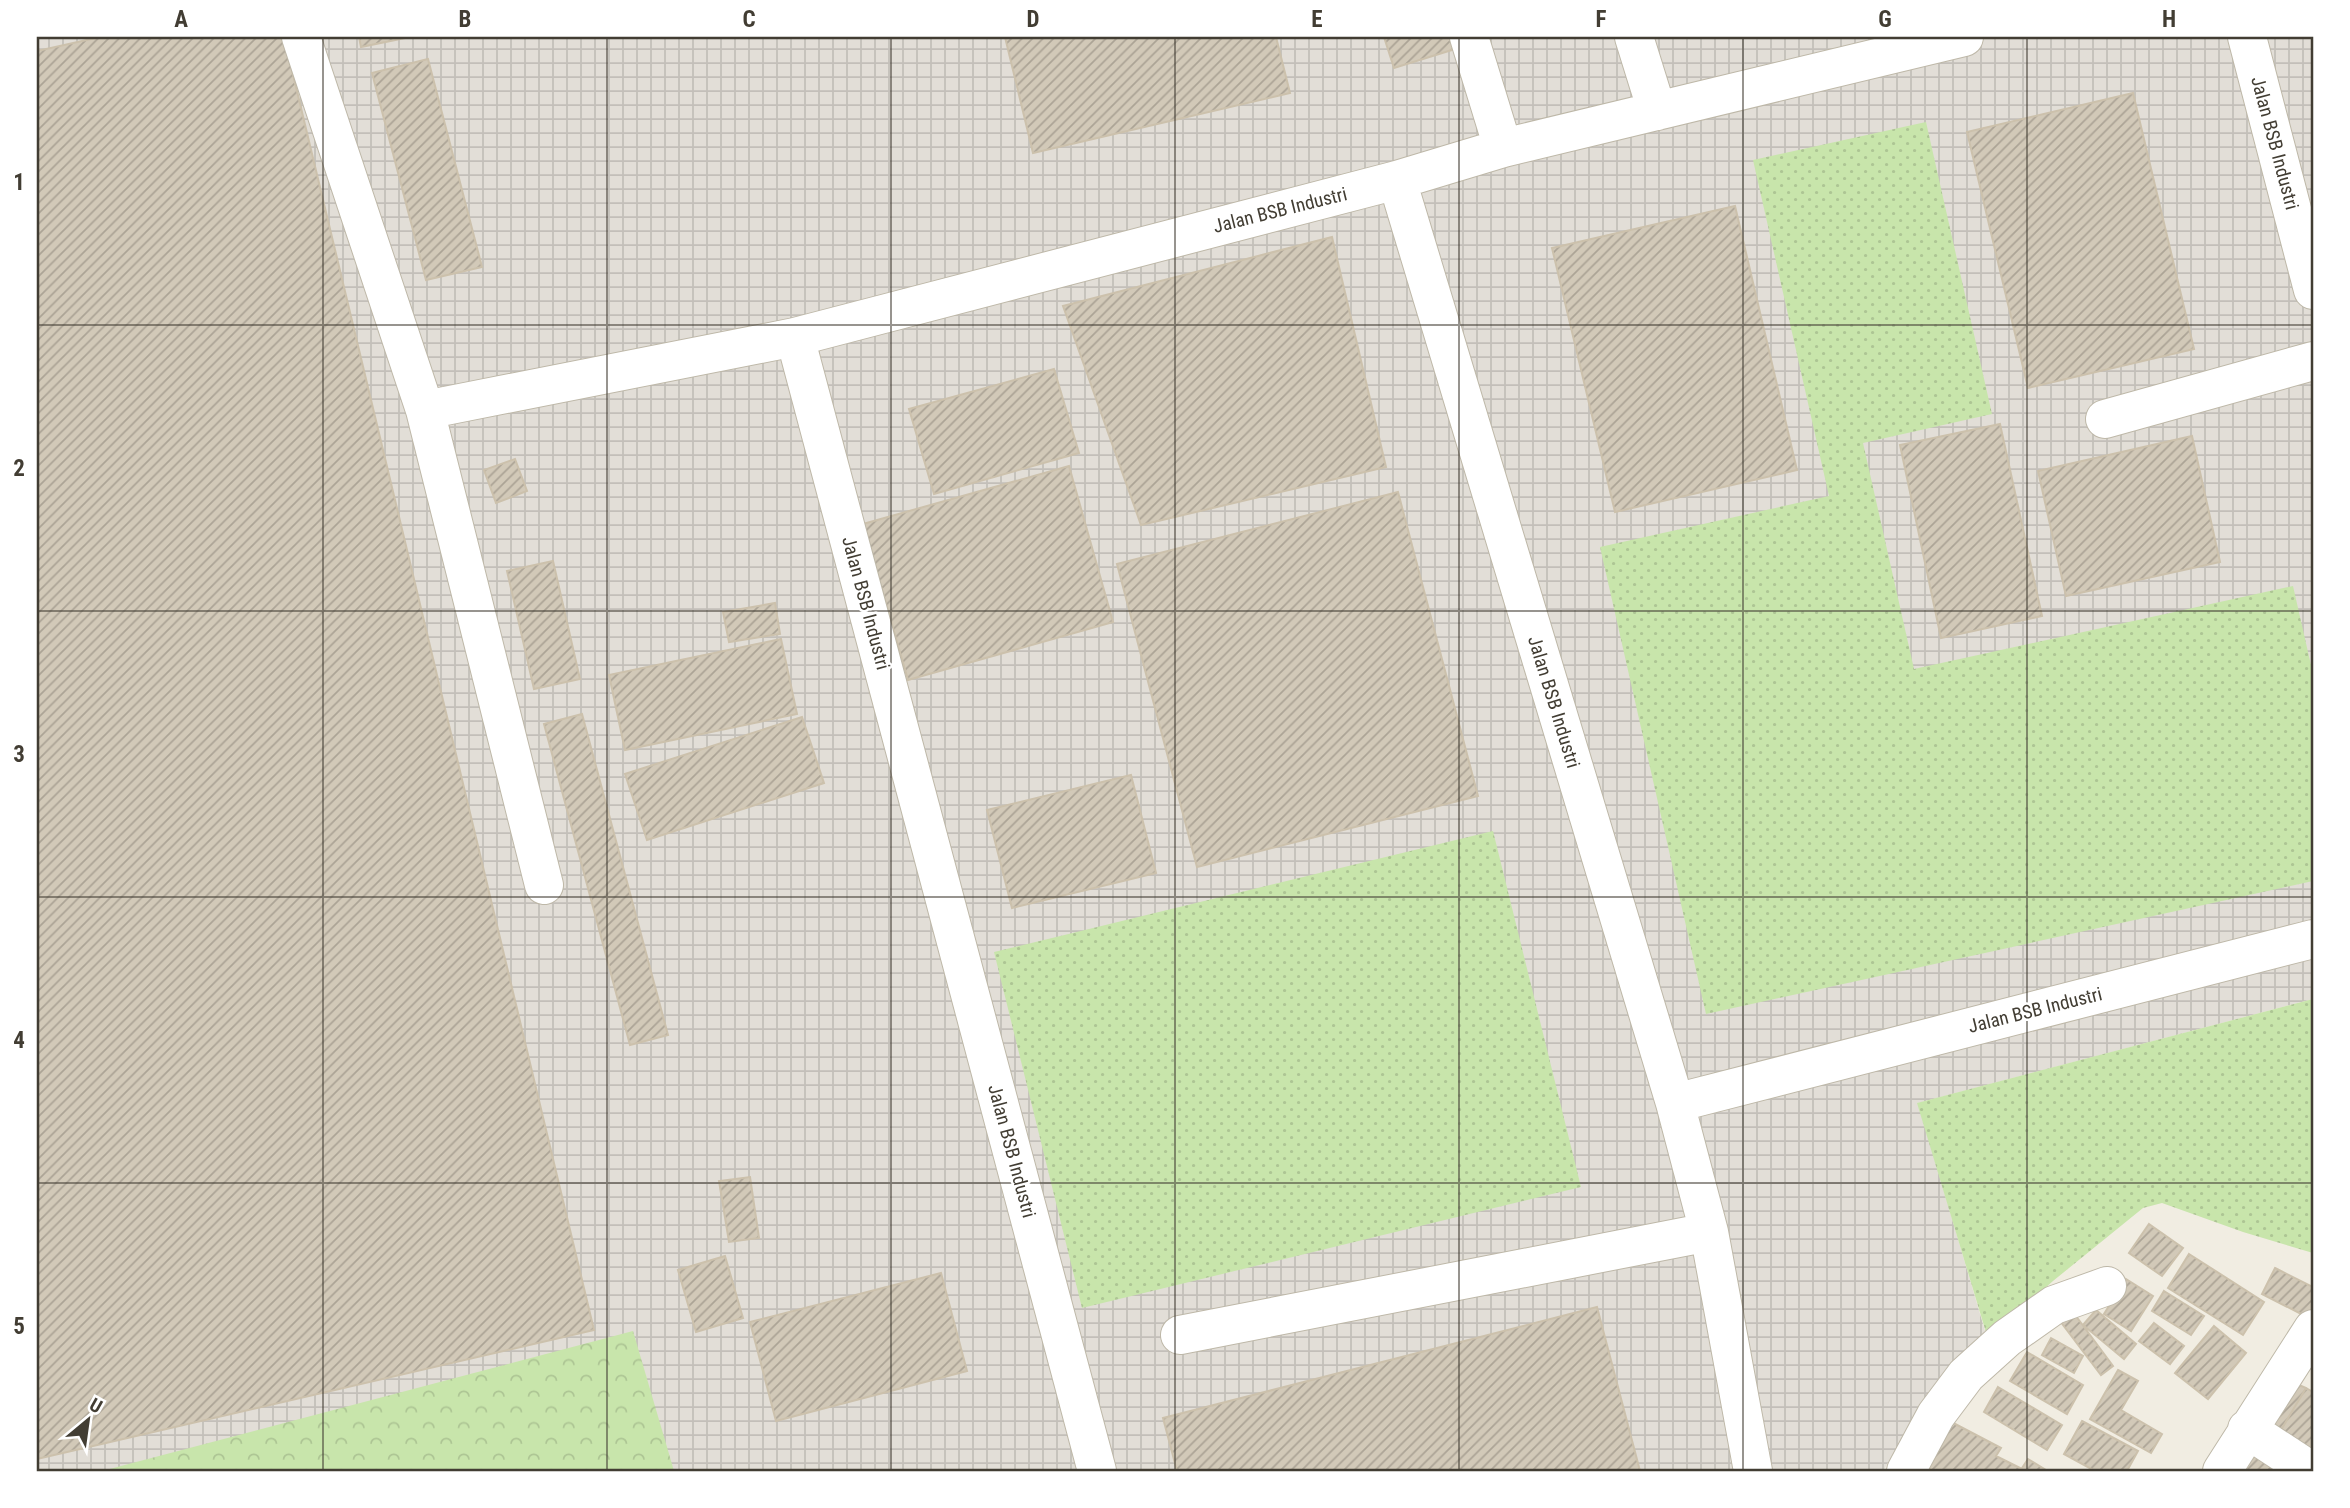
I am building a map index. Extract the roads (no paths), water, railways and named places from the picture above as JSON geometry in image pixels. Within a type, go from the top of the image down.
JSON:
[{"type":"street","points":[[300,37],[425,410],[544,885]]},
{"type":"street","points":[[1469,37],[1503,148]]},
{"type":"street","points":[[1633,37],[1657,111]]},
{"type":"street","name":"Jalan BSB Industri","points":[[1097,1471],[795,337],[1397,180],[1503,148],[1964,37]]},
{"type":"street","name":"Jalan BSB Industri","points":[[2247,37],[2313,290]]},
{"type":"street","name":"Jalan BSB Industri","points":[[1397,180],[1675,1103],[1709,1232],[1753,1471]]},
{"type":"street","points":[[425,410],[795,337]]},
{"type":"street","points":[[2105,419],[2313,361]]},
{"type":"street","name":"Jalan BSB Industri","points":[[1675,1103],[2313,939]]},
{"type":"street","points":[[1180,1335],[1709,1232]]},
{"type":"street","points":[[1906,1471],[1936,1415],[1966,1375],[2007,1338],[2054,1305],[2107,1286]]},
{"type":"street","points":[[2222,1471],[2313,1329]]},
{"type":"street","points":[[2248,1429],[2311,1471]]}]
